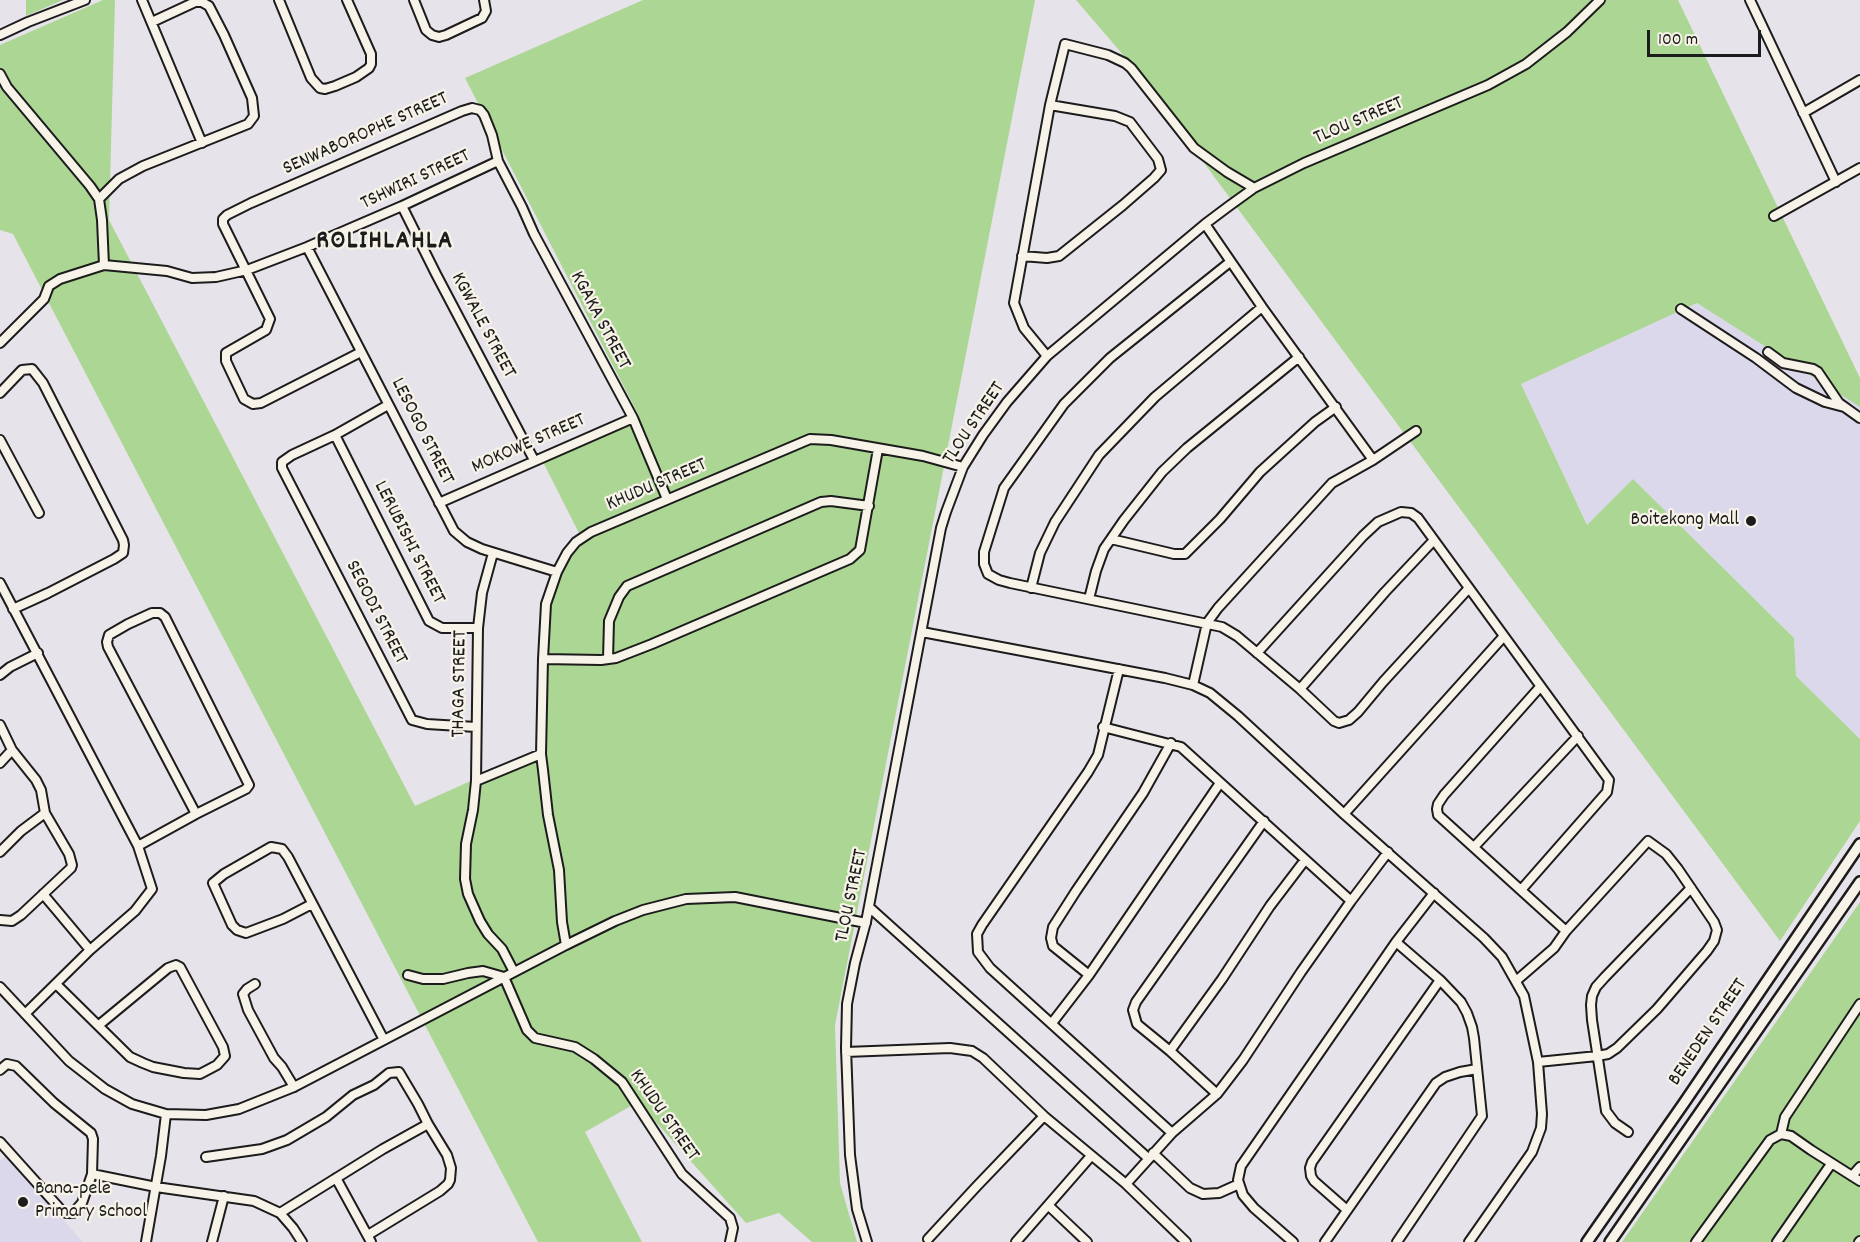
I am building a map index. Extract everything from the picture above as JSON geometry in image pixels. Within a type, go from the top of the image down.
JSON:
[{"type":"main road","name":"BENEDEN STREET","points":[[1587,1242],[1860,844]]},
{"type":"main road","name":"BENEDEN STREET","points":[[1610,1242],[1860,882]]},
{"type":"street","points":[[0,35],[85,0]]},
{"type":"street","points":[[142,0],[202,143]]},
{"type":"street","points":[[279,0],[311,78],[318,86],[326,88],[335,87],[356,77],[371,64],[371,54],[347,0]]},
{"type":"street","points":[[414,0],[426,30],[439,37],[482,18],[486,12],[484,0]]},
{"type":"street","name":"TLOU STREET","points":[[867,1242],[857,1209],[850,1155],[846,1052],[848,1004],[855,963],[866,923],[941,528],[963,467],[1007,402],[1047,356],[1205,224],[1254,188],[1327,153],[1488,85],[1526,64],[1568,33],[1600,0]]},
{"type":"street","points":[[1750,0],[1836,182]]},
{"type":"street","points":[[99,199],[118,179],[143,166],[248,124],[255,112],[244,78],[213,11],[205,3],[192,3],[152,22]]},
{"type":"street","points":[[1047,356],[1024,328],[1014,303],[1050,105],[1065,44],[1108,55],[1125,63],[1194,148],[1254,188]]},
{"type":"street","points":[[0,74],[7,87],[99,199],[104,265],[60,279],[49,286],[45,299],[0,343]]},
{"type":"street","points":[[1803,113],[1860,80]]},
{"type":"street","points":[[1022,256],[1047,258],[1059,256],[1139,191],[1161,170],[1158,159],[1130,122],[1115,116],[1050,105]]},
{"type":"street","name":"SENWABOROPHE STREET","points":[[247,270],[223,224],[223,219],[251,203],[472,108],[480,110],[484,115],[495,143],[498,161]]},
{"type":"street","name":"TSHWIRI STREET","points":[[104,265],[167,271],[192,278],[216,277],[247,270],[307,248],[498,161]]},
{"type":"street","name":"KGAKA STREET","points":[[498,161],[534,234],[633,418],[667,499]]},
{"type":"street","points":[[1774,216],[1860,168]]},
{"type":"street","name":"KGWALE STREET","points":[[402,206],[534,460]]},
{"type":"street","points":[[1205,224],[1373,460]]},
{"type":"street","name":"LESOGO STREET","points":[[307,248],[454,531],[460,538],[493,553],[557,573]]},
{"type":"street","points":[[1230,261],[1110,358],[1076,391],[1052,419],[1008,482],[999,501],[986,544],[984,564],[988,574],[999,580],[1031,588],[1222,627],[1238,636],[1336,723],[1349,720],[1469,588]]},
{"type":"street","points":[[247,270],[269,315],[270,323],[266,330],[226,353],[226,362],[243,397],[253,404],[258,404],[360,352]]},
{"type":"street","points":[[1031,588],[1041,553],[1055,522],[1099,455],[1155,397],[1262,307]]},
{"type":"street","points":[[1681,309],[1756,358],[1796,388],[1825,402],[1844,407]]},
{"type":"street","points":[[1768,352],[1783,363],[1804,366],[1818,372],[1839,403],[1860,418]]},
{"type":"street","points":[[1089,599],[1099,561],[1111,540],[1124,520],[1171,462],[1299,357]]},
{"type":"street","points":[[1780,376],[1790,365]]},
{"type":"street","points":[[0,393],[22,370],[32,369],[44,382],[124,545],[123,552],[114,560],[13,609]]},
{"type":"street","points":[[335,435],[388,405]]},
{"type":"street","points":[[1111,540],[1174,554],[1187,553],[1260,472],[1315,422],[1336,407]]},
{"type":"street","name":"MOKOWE STREET","points":[[439,503],[633,418]]},
{"type":"street","points":[[1193,685],[1207,623],[1218,608],[1332,483],[1373,460],[1416,431]]},
{"type":"street","name":"SEGODI STREET","points":[[335,435],[282,462],[285,476],[412,720],[420,723],[476,727]]},
{"type":"street","name":"LERUBISHI STREET","points":[[335,435],[429,621],[442,627],[478,627]]},
{"type":"street","name":"KHUDU STREET","points":[[566,945],[561,922],[561,883],[548,815],[541,754],[546,604],[567,553],[580,539],[591,532],[810,439],[831,440],[923,456],[963,467]]},
{"type":"street","points":[[0,440],[39,513]]},
{"type":"street","points":[[543,659],[616,658],[850,559],[860,550],[878,449]]},
{"type":"street","points":[[608,659],[609,621],[618,597],[627,586],[821,502],[831,501],[869,506]]},
{"type":"street","points":[[1257,653],[1378,522],[1401,512],[1411,513],[1418,518],[1608,777],[1607,792],[1521,890]]},
{"type":"street","points":[[1300,689],[1434,540]]},
{"type":"street","name":"THAGA STREET","points":[[493,553],[482,593],[478,627],[476,781],[466,844],[465,884],[480,921],[502,949],[514,972]]},
{"type":"street","points":[[0,583],[138,846],[152,889],[135,911],[90,950],[25,1014]]},
{"type":"street","points":[[138,846],[246,789],[249,785],[165,616],[152,613],[109,636],[108,647],[196,814]]},
{"type":"street","points":[[922,632],[1119,669],[1193,685],[1210,693],[1496,951],[1524,996],[1538,1062],[1541,1128],[1532,1152],[1469,1242]]},
{"type":"street","points":[[1344,814],[1504,636]]},
{"type":"street","points":[[0,675],[10,667],[38,653]]},
{"type":"street","points":[[1119,669],[1098,755],[977,934],[978,952],[982,960],[1172,1133]]},
{"type":"street","points":[[1540,687],[1438,804],[1438,814],[1566,931]]},
{"type":"street","points":[[0,725],[12,750],[36,780],[41,790],[45,813],[69,854],[72,864],[71,868],[14,920],[9,922],[0,920]]},
{"type":"street","points":[[1103,727],[1177,745],[1189,753],[1351,901]]},
{"type":"street","points":[[1474,847],[1578,736]]},
{"type":"street","points":[[1089,975],[1056,949],[1051,938],[1053,927],[1143,793],[1171,744]]},
{"type":"street","points":[[0,763],[12,750]]},
{"type":"street","points":[[476,781],[541,754]]},
{"type":"street","points":[[1052,1023],[1089,975],[1220,783]]},
{"type":"street","points":[[0,852],[21,831],[45,813]]},
{"type":"street","points":[[1217,1094],[1137,1024],[1133,1010],[1136,1002],[1264,821]]},
{"type":"street","points":[[1516,981],[1554,948],[1566,931],[1648,841],[1666,854],[1714,922],[1717,930],[1714,940],[1702,957],[1641,1026],[1613,1051],[1597,1056],[1538,1062]]},
{"type":"street","points":[[312,904],[283,919],[246,933],[232,925],[213,883],[224,874],[271,847],[282,849],[288,857],[384,1040]]},
{"type":"street","points":[[1126,1184],[1172,1133],[1217,1094],[1243,1060],[1300,972],[1388,852]]},
{"type":"street","points":[[1170,1051],[1222,980],[1270,906],[1305,860]]},
{"type":"street","points":[[1628,1132],[1615,1123],[1606,1111],[1591,1005],[1594,991],[1691,888]]},
{"type":"street","points":[[1293,1242],[1254,1208],[1243,1195],[1239,1184],[1242,1166],[1396,942],[1434,893]]},
{"type":"street","points":[[43,894],[90,950]]},
{"type":"street","points":[[0,987],[69,1061],[105,1089],[132,1104],[166,1114],[191,1115],[229,1112],[294,1087],[566,945],[643,910],[699,898],[735,897],[866,923]]},
{"type":"street","points":[[869,907],[1190,1188],[1203,1194],[1219,1193],[1239,1184]]},
{"type":"street","points":[[1396,942],[1440,980],[1461,1002],[1472,1026],[1482,1116],[1397,1242]]},
{"type":"street","points":[[56,984],[130,1057],[153,1067],[192,1074],[200,1074],[217,1065],[224,1058],[223,1047],[180,967],[176,965],[168,968],[99,1025]]},
{"type":"street","points":[[408,975],[423,979],[443,979],[468,972],[483,971],[504,977]]},
{"type":"street","name":"KHUDU STREET","points":[[504,977],[527,1030],[535,1038],[575,1047],[622,1082],[682,1174],[730,1218],[733,1228],[730,1242]]},
{"type":"street","points":[[1347,1209],[1314,1181],[1310,1168],[1312,1162],[1440,980]]},
{"type":"street","points":[[255,984],[243,994],[249,1010],[274,1058],[294,1087]]},
{"type":"street","points":[[1780,1134],[1785,1117],[1860,1004]]},
{"type":"street","points":[[846,1052],[950,1048],[972,1051],[984,1058],[1044,1116],[1126,1184],[1186,1242]]},
{"type":"street","points":[[0,1070],[7,1064],[16,1066],[54,1103],[91,1133],[93,1139],[92,1174],[82,1203],[73,1213],[62,1211],[0,1142]]},
{"type":"street","points":[[1325,1242],[1436,1083],[1445,1077],[1477,1069]]},
{"type":"street","points":[[206,1157],[262,1149],[287,1140],[326,1117],[353,1095],[374,1085],[389,1073],[399,1072],[449,1160],[448,1184],[369,1238],[336,1178]]},
{"type":"street","points":[[146,1242],[166,1114]]},
{"type":"street","points":[[928,1239],[1044,1116]]},
{"type":"street","points":[[280,1213],[428,1124]]},
{"type":"street","points":[[1696,1242],[1770,1140],[1780,1134],[1791,1136],[1860,1181]]},
{"type":"street","points":[[1016,1242],[1091,1155]]},
{"type":"street","points":[[1777,1242],[1832,1164]]},
{"type":"street","points":[[1852,1176],[1860,1167]]},
{"type":"street","points":[[92,1174],[156,1187],[254,1201],[280,1213],[302,1242]]},
{"type":"street","points":[[212,1242],[224,1197]]},
{"type":"street","points":[[1048,1206],[1086,1242]]},
{"type":"shaded area","points":[[1697,303],[1860,407],[1860,739],[1796,676],[1794,638],[1633,479],[1588,526],[1521,384]]},
{"type":"shaded area","name":"Bana-pele Primary School","points":[[6,1156],[83,1242],[0,1242],[0,1161]]},
{"type":"green space","points":[[26,0],[63,0],[26,16]]},
{"type":"green space","points":[[103,0],[115,0],[109,220],[415,806],[544,748],[545,618],[555,573],[582,539],[543,462],[639,416],[465,78],[643,0],[1035,0],[835,1025],[840,1183],[857,1242],[812,1242],[779,1213],[746,1223],[638,1102],[585,1132],[642,1242],[538,1242],[13,234],[0,230],[0,45]]},
{"type":"green space","points":[[1076,0],[1678,0],[1860,378],[1860,407],[1697,303],[1521,384],[1587,525],[1633,479],[1794,638],[1796,676],[1860,739],[1860,821],[1780,941],[1130,63]]},
{"type":"green space","points":[[1860,902],[1860,1242],[1622,1242]]},
{"type":"place","name":"Boitekong Mall","points":[[1751,521]]},
{"type":"place","name":"Bana-pele Primary School","points":[[23,1202]]},
{"type":"district","name":"ROLIHLAHLA","points":[[385,243]]}]
